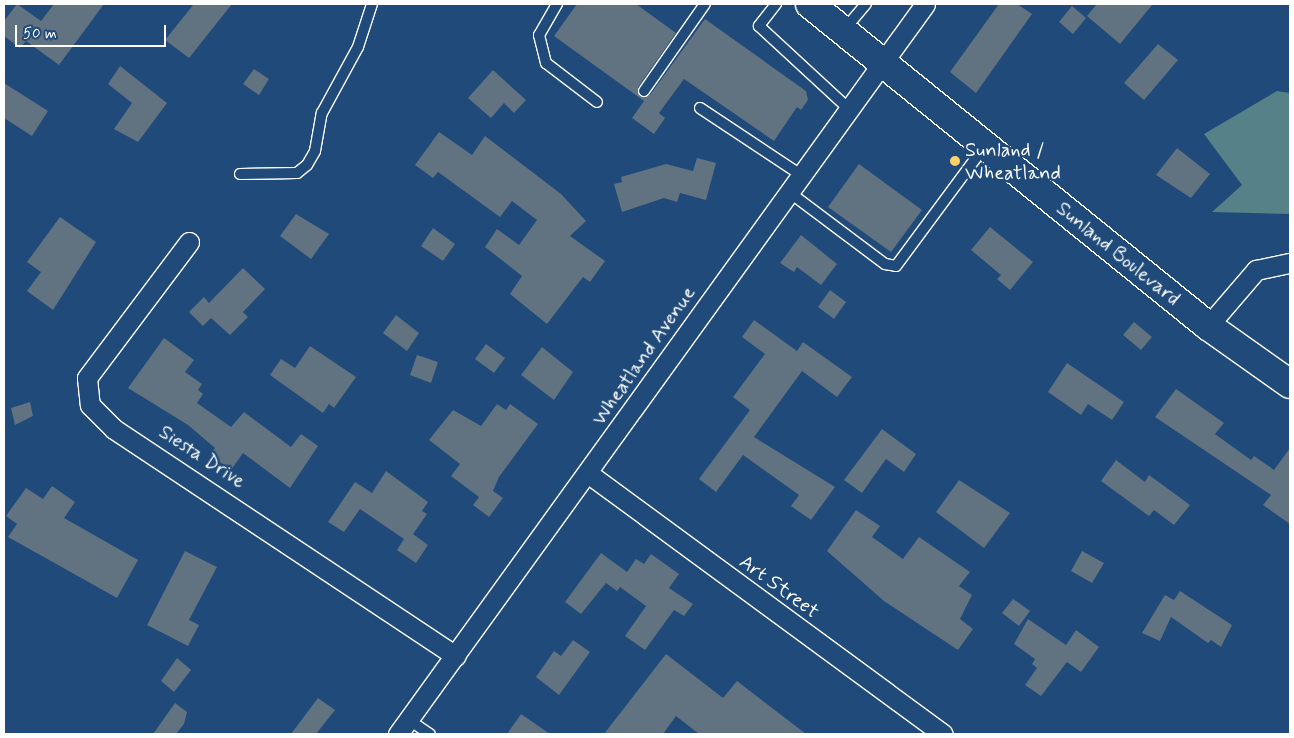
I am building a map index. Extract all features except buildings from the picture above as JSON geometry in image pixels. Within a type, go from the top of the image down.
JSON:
[{"type":"main road","name":"Sunland Boulevard","points":[[810,4],[1208,326],[1290,384]]},
{"type":"street","name":"Wheatland Avenue","points":[[404,727],[589,474],[925,4]]},
{"type":"street","name":"Siesta Drive","points":[[189,242],[87,378],[85,390],[94,412],[114,429],[456,656]]},
{"type":"street","points":[[1208,326],[1256,270],[1290,263]]},
{"type":"street","name":"Art Street","points":[[589,474],[943,734]]},
{"type":"lane","points":[[240,174],[297,173],[307,166],[315,152],[322,113],[358,47],[372,4]]},
{"type":"lane","points":[[557,4],[539,34],[546,63],[597,102]]},
{"type":"lane","points":[[776,4],[759,26],[849,109]]},
{"type":"lane","points":[[843,31],[866,4]]},
{"type":"lane","points":[[644,91],[702,5]]},
{"type":"lane","points":[[700,108],[801,175]]},
{"type":"lane","points":[[789,192],[885,264],[896,266],[984,146]]},
{"type":"lane","points":[[404,727],[430,734]]},
{"type":"green space","points":[[1277,91],[1290,93],[1290,214],[1212,212],[1242,185],[1204,134]]},
{"type":"place","name":"Sunland / Wheatland","points":[[955,161]]}]
